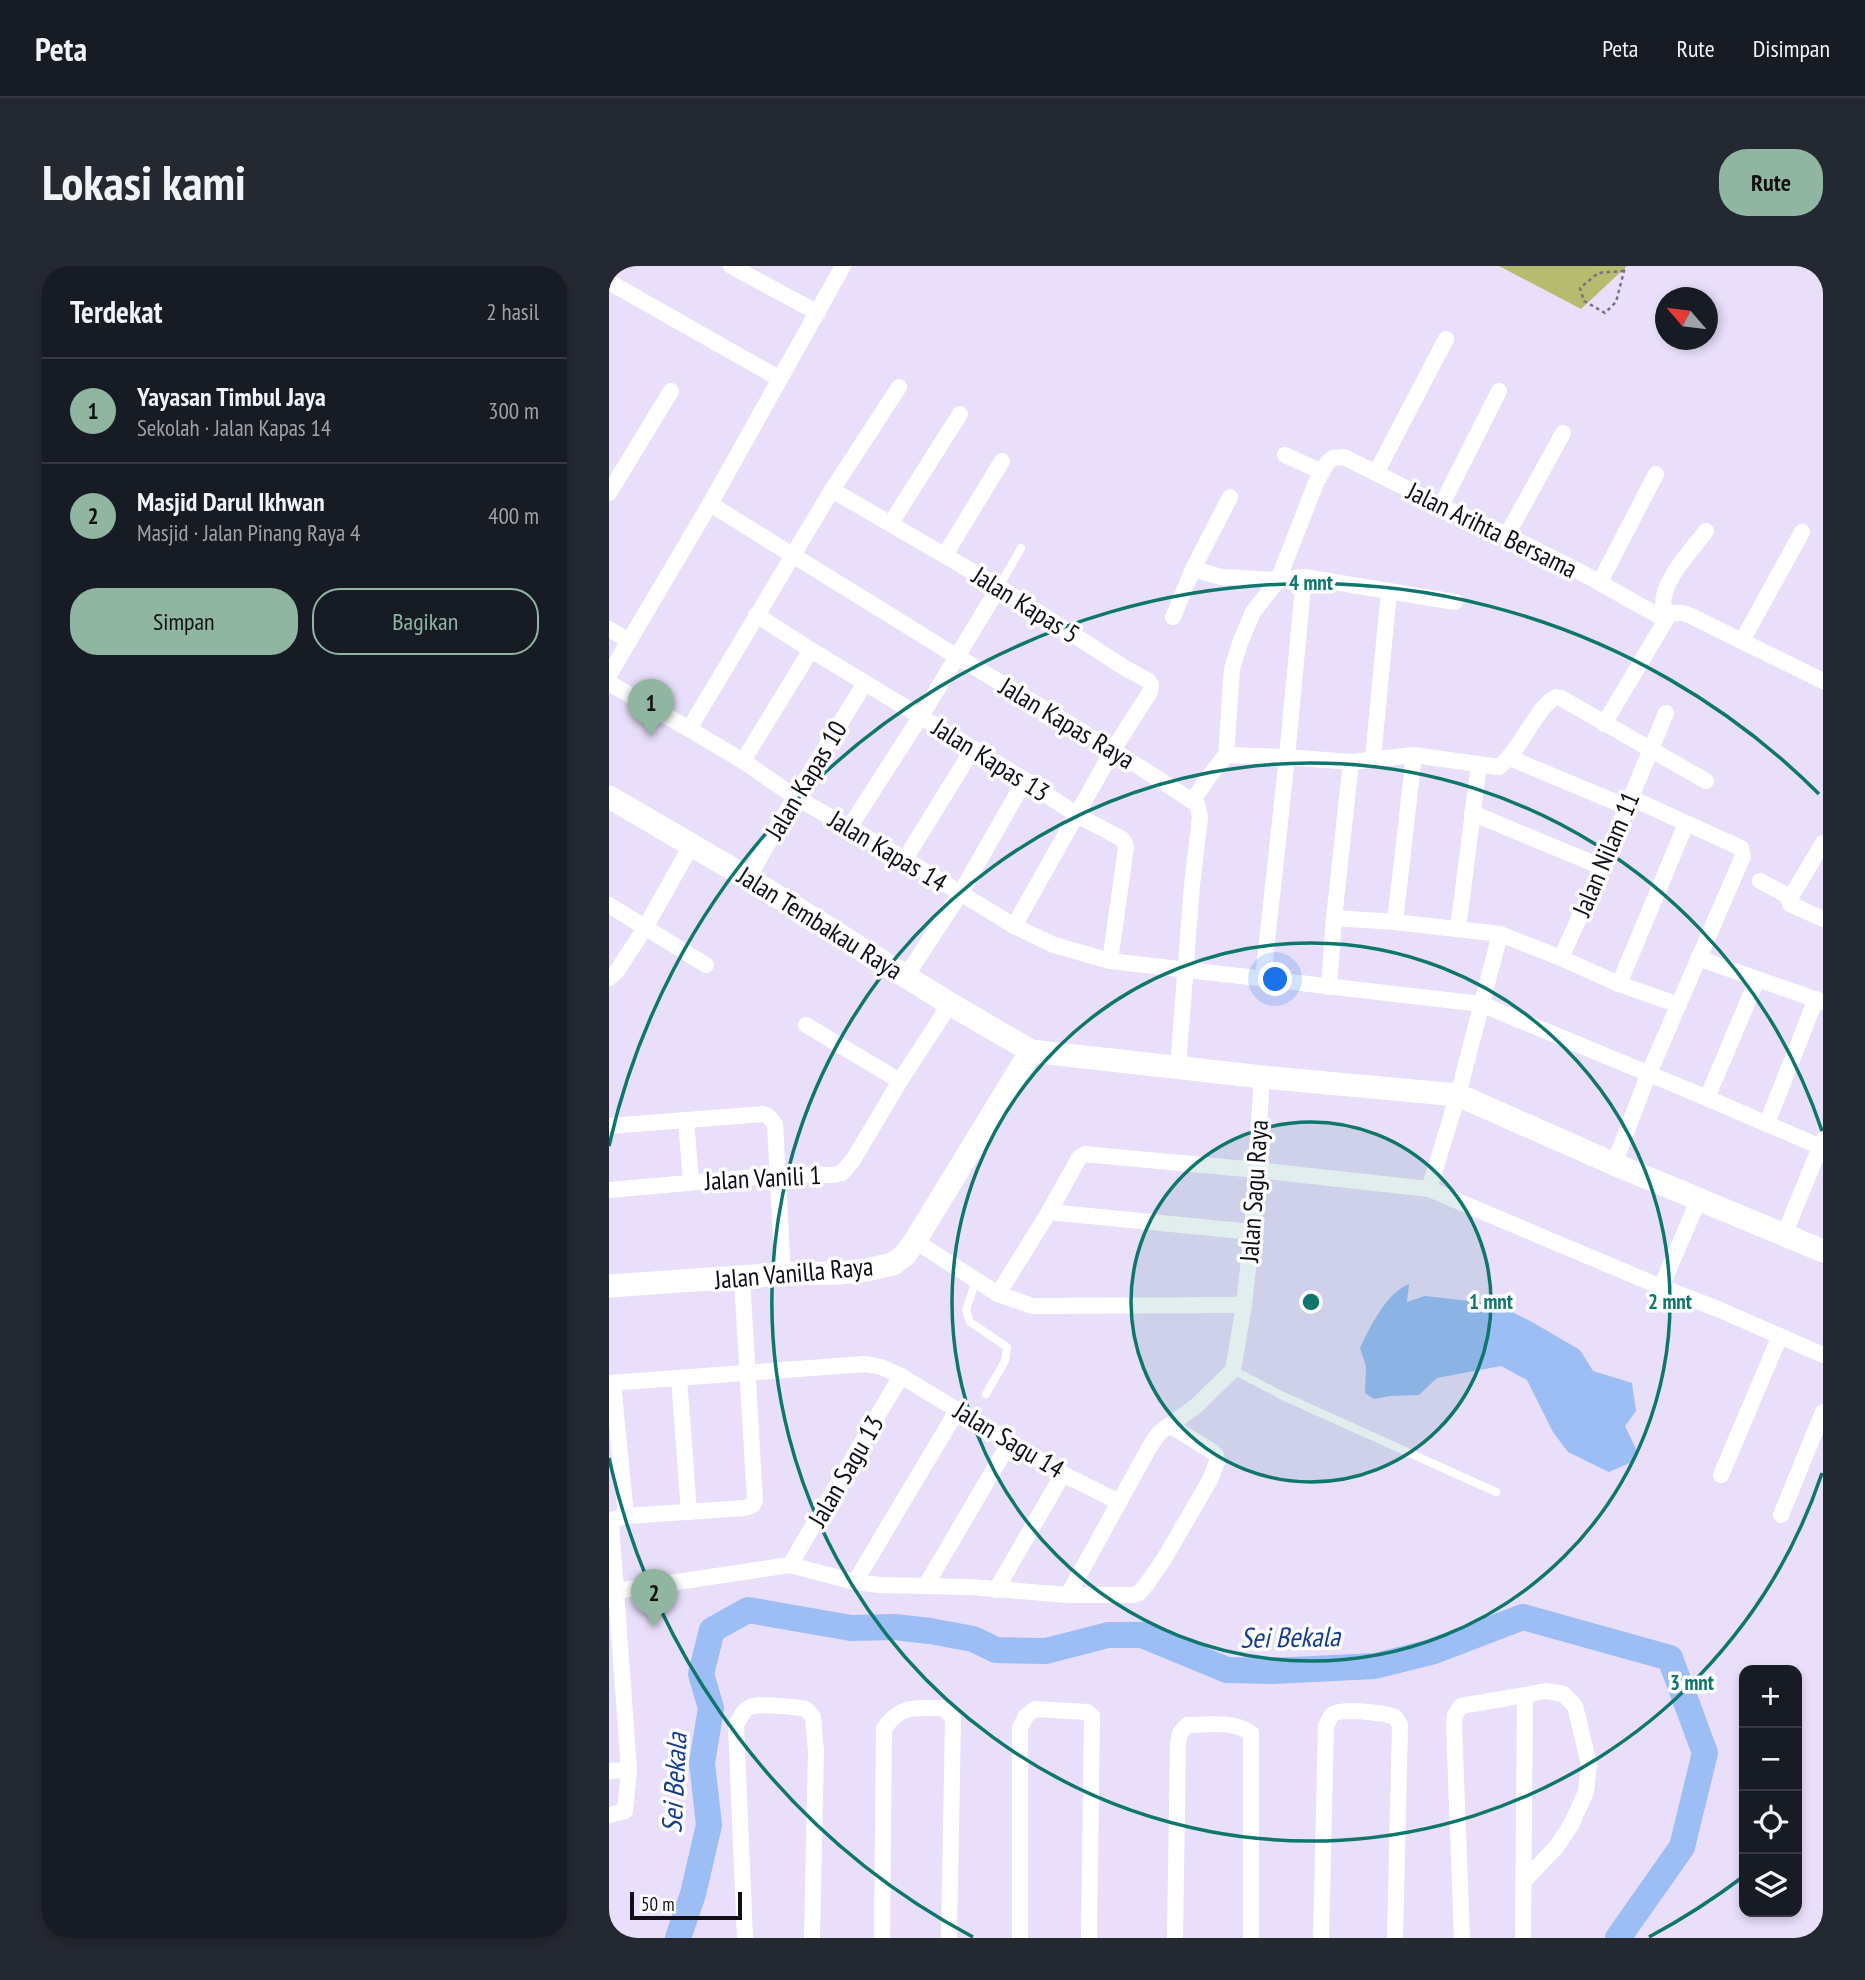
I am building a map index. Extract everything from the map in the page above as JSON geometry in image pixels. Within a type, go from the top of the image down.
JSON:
[{"type":"street","points":[[730,266],[818,313]]},
{"type":"street","points":[[609,675],[710,504],[843,266]]},
{"type":"street","points":[[609,282],[780,379]]},
{"type":"street","points":[[1375,473],[1446,339]]},
{"type":"street","points":[[689,729],[792,555],[899,387]]},
{"type":"street","points":[[609,493],[671,391]]},
{"type":"street","points":[[1441,506],[1499,391]]},
{"type":"street","points":[[891,523],[960,414]]},
{"type":"street","points":[[1507,535],[1563,433]]},
{"type":"street","points":[[1178,1067],[1200,817],[1200,811],[1193,800],[1226,755],[1232,669],[1253,612],[1278,580],[1322,472],[1286,455]]},
{"type":"street","name":"Jalan Arihta Bersama","points":[[1322,472],[1330,459],[1344,457],[1668,616],[1683,613],[1691,616],[1823,681]]},
{"type":"street","points":[[945,555],[1002,461]]},
{"type":"street","points":[[1600,582],[1656,474]]},
{"type":"street","name":"Jalan Kapas 5","points":[[832,490],[999,587],[1149,681],[1150,692],[1113,750]]},
{"type":"street","points":[[1173,617],[1193,569],[1230,497]]},
{"type":"street","name":"Jalan Kapas Raya","points":[[710,504],[1193,800]]},
{"type":"street","points":[[1604,724],[1668,616],[1663,606],[1666,586],[1706,530]]},
{"type":"street","points":[[1742,641],[1802,532]]},
{"type":"street","points":[[1193,569],[1221,577],[1278,580],[1304,577],[1455,602]]},
{"type":"street","points":[[1263,979],[1304,577]]},
{"type":"street","points":[[849,828],[999,587]]},
{"type":"street","points":[[1373,758],[1389,591]]},
{"type":"street","name":"Jalan Kapas 13","points":[[756,615],[1025,780],[1077,815],[1122,839],[1125,843],[1110,961]]},
{"type":"street","points":[[609,629],[629,640]]},
{"type":"street","points":[[743,761],[811,650]]},
{"type":"street","name":"Jalan Kapas 14","points":[[609,683],[1014,926],[1054,945],[1110,961],[1481,1004],[1822,1145]]},
{"type":"street","name":"Jalan Kapas 10","points":[[748,878],[865,683]]},
{"type":"street","points":[[1226,755],[1351,762],[1415,755],[1499,767],[1510,758],[1545,705],[1556,697],[1706,781]]},
{"type":"street","name":"Jalan Nilam 11","points":[[1561,958],[1666,713]]},
{"type":"street","points":[[905,859],[973,749]]},
{"type":"street","points":[[1014,926],[1113,750]]},
{"type":"street","points":[[1395,922],[1415,755]]},
{"type":"street","points":[[1510,758],[1686,824],[1741,848],[1744,856],[1697,958],[1614,1164]]},
{"type":"street","points":[[1329,987],[1351,762]]},
{"type":"street","points":[[1458,929],[1479,764]]},
{"type":"street","points":[[906,976],[960,894],[1025,780]]},
{"type":"street","name":"Jalan Tembakau Raya","points":[[609,797],[692,844],[1031,1051]]},
{"type":"street","points":[[1472,813],[1602,867]]},
{"type":"street","points":[[1619,984],[1686,824]]},
{"type":"street","points":[[1823,843],[1790,897],[1790,904],[1823,919]]},
{"type":"street","points":[[609,978],[617,971],[645,928],[692,844]]},
{"type":"street","points":[[1760,881],[1790,897]]},
{"type":"street","points":[[609,905],[706,965]]},
{"type":"street","points":[[1334,918],[1500,934],[1619,984],[1679,1005]]},
{"type":"street","points":[[1429,1189],[1458,1095],[1500,934]]},
{"type":"street","points":[[1697,958],[1819,1000],[1767,1124]]},
{"type":"street","points":[[1707,1098],[1757,980]]},
{"type":"street","name":"Jalan Vanili 1","points":[[609,1190],[777,1175],[842,1173],[853,1160],[950,1004]]},
{"type":"street","points":[[806,1025],[900,1081]]},
{"type":"street","points":[[1031,1051],[1262,1077],[1458,1095],[1614,1164],[1823,1251]]},
{"type":"street","name":"Jalan Vanilla Raya","points":[[609,1286],[840,1273],[894,1264],[915,1241],[1031,1051]]},
{"type":"street","name":"Jalan Sagu Raya","points":[[1233,1370],[1252,1232],[1262,1077]]},
{"type":"street","points":[[609,1126],[763,1114],[768,1116],[775,1124],[783,1275]]},
{"type":"street","points":[[686,1120],[691,1182]]},
{"type":"street","points":[[1784,1235],[1822,1145]]},
{"type":"street","points":[[999,1294],[1079,1158],[1085,1154],[1429,1189],[1823,1355]]},
{"type":"street","points":[[1661,1287],[1699,1199]]},
{"type":"street","points":[[1049,1212],[1252,1232]]},
{"type":"street","points":[[915,1241],[999,1294],[1032,1306],[1244,1305]]},
{"type":"street","points":[[615,1519],[744,1508],[755,1501],[742,1278]]},
{"type":"street","points":[[1721,1475],[1780,1336]]},
{"type":"street","name":"Jalan Sagu 14","points":[[611,1383],[865,1364],[881,1367],[958,1409],[1063,1474],[1119,1502]]},
{"type":"street","points":[[1068,1595],[1159,1433],[1196,1406],[1233,1370]]},
{"type":"street","name":"Jalan Sagu 13","points":[[790,1565],[901,1376]]},
{"type":"street","points":[[679,1378],[689,1512]]},
{"type":"street","points":[[609,1815],[625,1811],[629,1770],[615,1659],[617,1591],[611,1383]]},
{"type":"street","points":[[855,1582],[958,1409]]},
{"type":"street","points":[[1781,1515],[1823,1412]]},
{"type":"street","points":[[617,1591],[790,1565],[855,1582],[879,1585],[971,1587],[1122,1597],[1139,1593],[1164,1559],[1210,1480],[1217,1462],[1216,1455],[1210,1450],[1171,1426]]},
{"type":"street","points":[[926,1585],[1010,1442]]},
{"type":"street","points":[[996,1590],[1063,1474]]},
{"type":"street","points":[[1462,1938],[1455,1715],[1461,1706],[1546,1690],[1563,1694],[1576,1706],[1590,1764],[1586,1792],[1571,1825],[1557,1846],[1524,1881]]},
{"type":"street","points":[[1523,1938],[1525,1695]]},
{"type":"street","points":[[745,1938],[736,1725],[743,1712],[751,1706],[795,1707],[806,1709],[813,1717],[816,1752],[812,1938]]},
{"type":"street","points":[[882,1938],[884,1729],[893,1716],[905,1710],[944,1708],[953,1719],[949,1938]]},
{"type":"street","points":[[1020,1938],[1020,1728],[1026,1716],[1035,1709],[1087,1712],[1092,1716],[1089,1938]]},
{"type":"street","points":[[1321,1938],[1326,1726],[1332,1715],[1340,1712],[1384,1713],[1395,1717],[1400,1725],[1395,1938]]},
{"type":"street","points":[[1175,1938],[1180,1733],[1187,1725],[1230,1724],[1251,1733],[1251,1938]]},
{"type":"street","points":[[609,1771],[629,1770]]},
{"type":"lane","points":[[999,587],[1021,548]]},
{"type":"lane","points":[[976,1281],[966,1310],[970,1322],[1007,1347],[1005,1361],[986,1394]]},
{"type":"lane","points":[[1233,1370],[1496,1492]]},
{"type":"path","points":[[1624,268],[1616,302],[1605,313],[1584,301],[1580,288],[1598,273],[1624,268]]},
{"type":"green space","points":[[1499,266],[1627,266],[1581,309]]},
{"type":"water","points":[[1409,1284],[1407,1302],[1425,1296],[1496,1304],[1580,1350],[1593,1371],[1632,1383],[1636,1411],[1625,1426],[1636,1449],[1632,1462],[1609,1472],[1568,1452],[1553,1432],[1527,1380],[1501,1366],[1437,1378],[1419,1395],[1374,1399],[1365,1393],[1366,1366],[1360,1348],[1386,1303]]},
{"type":"waterway","name":"Sei Bekala","points":[[678,1938],[693,1894],[709,1825],[702,1763],[711,1708],[701,1674],[712,1630],[748,1610],[851,1628],[894,1627],[930,1631],[973,1639],[996,1650],[1046,1651],[1108,1635],[1142,1635],[1227,1670],[1272,1671],[1375,1666],[1431,1652],[1523,1617],[1670,1658],[1705,1753],[1682,1847],[1618,1938]]},
{"type":"place","name":"Yayasan Timbul Jaya","points":[[651,737]]},
{"type":"place","name":"Masjid Darul Ikhwan","points":[[654,1627]]}]
